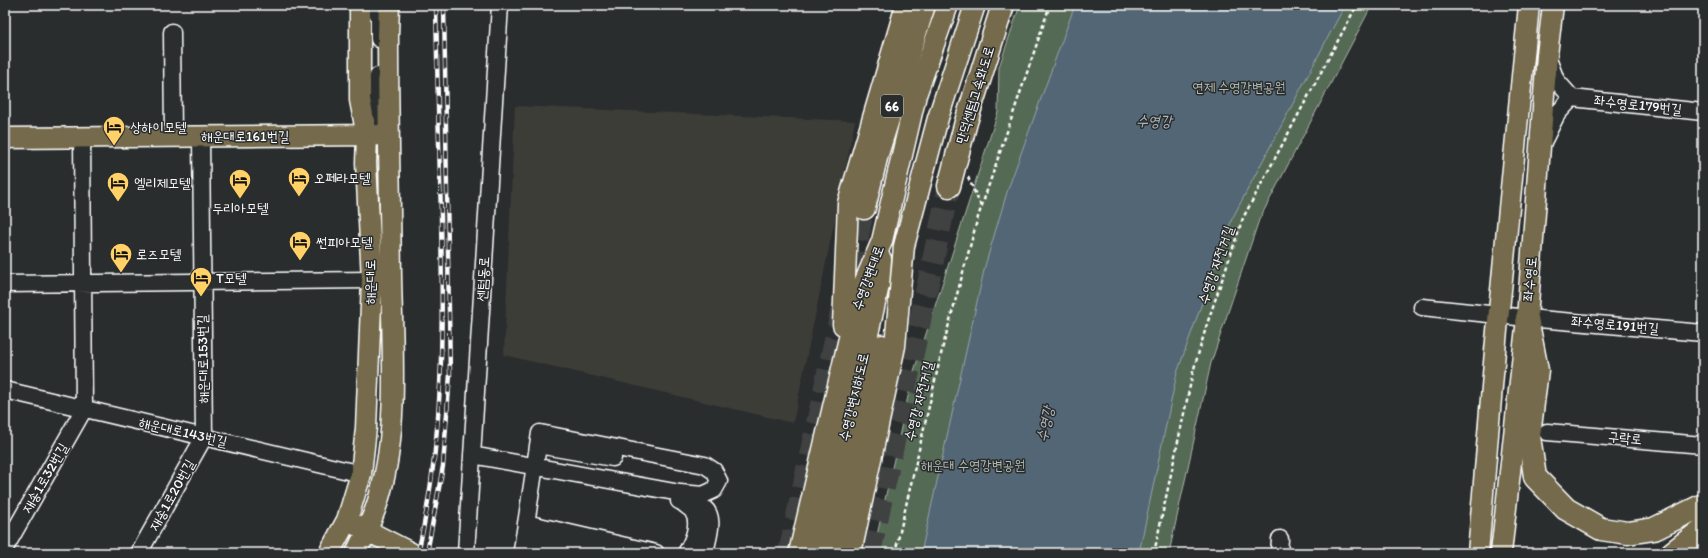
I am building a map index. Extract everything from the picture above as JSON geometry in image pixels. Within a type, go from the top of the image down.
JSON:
[{"type":"highway","name":"66","points":[[864,208],[877,154],[924,5]]},
{"type":"highway","name":"만덕센텀고속화도로","points":[[949,186],[966,122],[1004,5]]},
{"type":"highway","points":[[1527,318],[1537,370],[1529,436],[1535,477],[1566,509],[1601,529],[1628,533],[1654,528],[1703,505]]},
{"type":"highway","points":[[1672,553],[1703,529]]},
{"type":"main road","name":"해운대로","points":[[329,553],[347,520],[361,474],[366,428],[372,280],[366,163],[367,136],[360,100],[360,5]]},
{"type":"main road","name":"해운대로","points":[[356,553],[367,531],[380,494],[388,457],[392,421],[388,135],[389,5]]},
{"type":"main road","points":[[842,371],[848,203],[906,5]]},
{"type":"main road","name":"수영강변대로","points":[[799,553],[859,295],[882,241],[916,96],[948,5]]},
{"type":"main road","name":"수영강변대로","points":[[851,553],[895,346],[904,246],[938,118],[975,5]]},
{"type":"main road","name":"좌수영로","points":[[1478,553],[1498,315],[1529,5]]},
{"type":"main road","name":"좌수영로","points":[[1500,553],[1527,318],[1547,55],[1553,5]]},
{"type":"main road","name":"해운대로161번길","points":[[5,138],[388,135]]},
{"type":"main road","name":"수영강변지하도로","points":[[819,553],[879,285],[882,241]]},
{"type":"main road","name":"수영강변지하도로","points":[[833,553],[904,246]]},
{"type":"main road","points":[[347,520],[411,553]]},
{"type":"street","points":[[367,136],[378,100],[379,18],[375,5]]},
{"type":"street","points":[[384,5],[388,35]]},
{"type":"street","name":"센텀동로","points":[[466,553],[500,5]]},
{"type":"street","points":[[172,32],[173,136]]},
{"type":"street","points":[[1541,145],[1557,114],[1572,98],[1556,80],[1547,55]]},
{"type":"street","name":"좌수영로179번길","points":[[1572,98],[1703,112]]},
{"type":"street","name":"해운대로153번길","points":[[201,136],[204,437]]},
{"type":"street","points":[[82,137],[84,408]]},
{"type":"street","points":[[5,284],[372,280]]},
{"type":"street","name":"좌수영로191번길","points":[[1422,307],[1527,318],[1703,333]]},
{"type":"street","name":"해운대로143번길","points":[[5,390],[361,474]]},
{"type":"street","name":"재송1로32번길","points":[[5,548],[84,408]]},
{"type":"street","name":"구락로","points":[[1547,432],[1703,444]]},
{"type":"street","points":[[472,455],[534,467],[562,479],[680,497],[703,495],[714,490],[719,481],[714,471],[705,465],[540,433],[534,467],[522,550],[536,553]]},
{"type":"street","name":"재송1로20번길","points":[[139,553],[204,437]]},
{"type":"street","points":[[680,497],[693,512],[696,522],[692,543],[686,553]]},
{"type":"street","points":[[680,497],[695,509],[704,521],[698,553]]},
{"type":"street","points":[[680,497],[701,506],[708,512],[711,522],[705,553]]},
{"type":"street","points":[[339,553],[347,520]]},
{"type":"street","points":[[525,530],[599,553]]},
{"type":"street","points":[[525,530],[656,553]]},
{"type":"path","name":"수영강 자전거길","points":[[895,553],[943,346],[976,223],[1050,5]]},
{"type":"path","name":"수영강 자전거길","points":[[1154,553],[1193,372],[1207,324],[1243,218],[1357,5]]},
{"type":"shaded area","points":[[515,106],[855,121],[793,423],[504,355]]},
{"type":"green space","name":"수영강","points":[[1020,5],[1372,5],[1259,220],[1211,363],[1169,553],[873,553],[913,374],[998,112],[999,67]]},
{"type":"water","name":"수영강","points":[[1075,5],[1345,5],[1232,219],[1177,373],[1139,553],[921,553],[985,266],[1008,189]]},
{"type":"tunnel","points":[[870,553],[949,186]]},
{"type":"tunnel","points":[[850,272],[864,208]]},
{"type":"tunnel","points":[[789,553],[843,303]]},
{"type":"railway","points":[[418,553],[427,511],[433,469],[440,385],[442,301],[436,5]]},
{"type":"railway","points":[[427,553],[443,466],[450,374],[444,5]]},
{"type":"place","name":"상하이모텔","points":[[114,146]]},
{"type":"place","name":"오페라모텔","points":[[299,198]]},
{"type":"place","name":"두리아모텔","points":[[240,200]]},
{"type":"place","name":"엘리제모텔","points":[[118,202]]},
{"type":"place","name":"썬피아모텔","points":[[300,262]]},
{"type":"place","name":"로즈모텔","points":[[121,274]]},
{"type":"place","name":"T모텔","points":[[201,298]]},
{"type":"park label","name":"연제 수영강변공원","points":[[1239,87]]},
{"type":"park label","name":"해운대 수영강변공원","points":[[973,465]]}]
